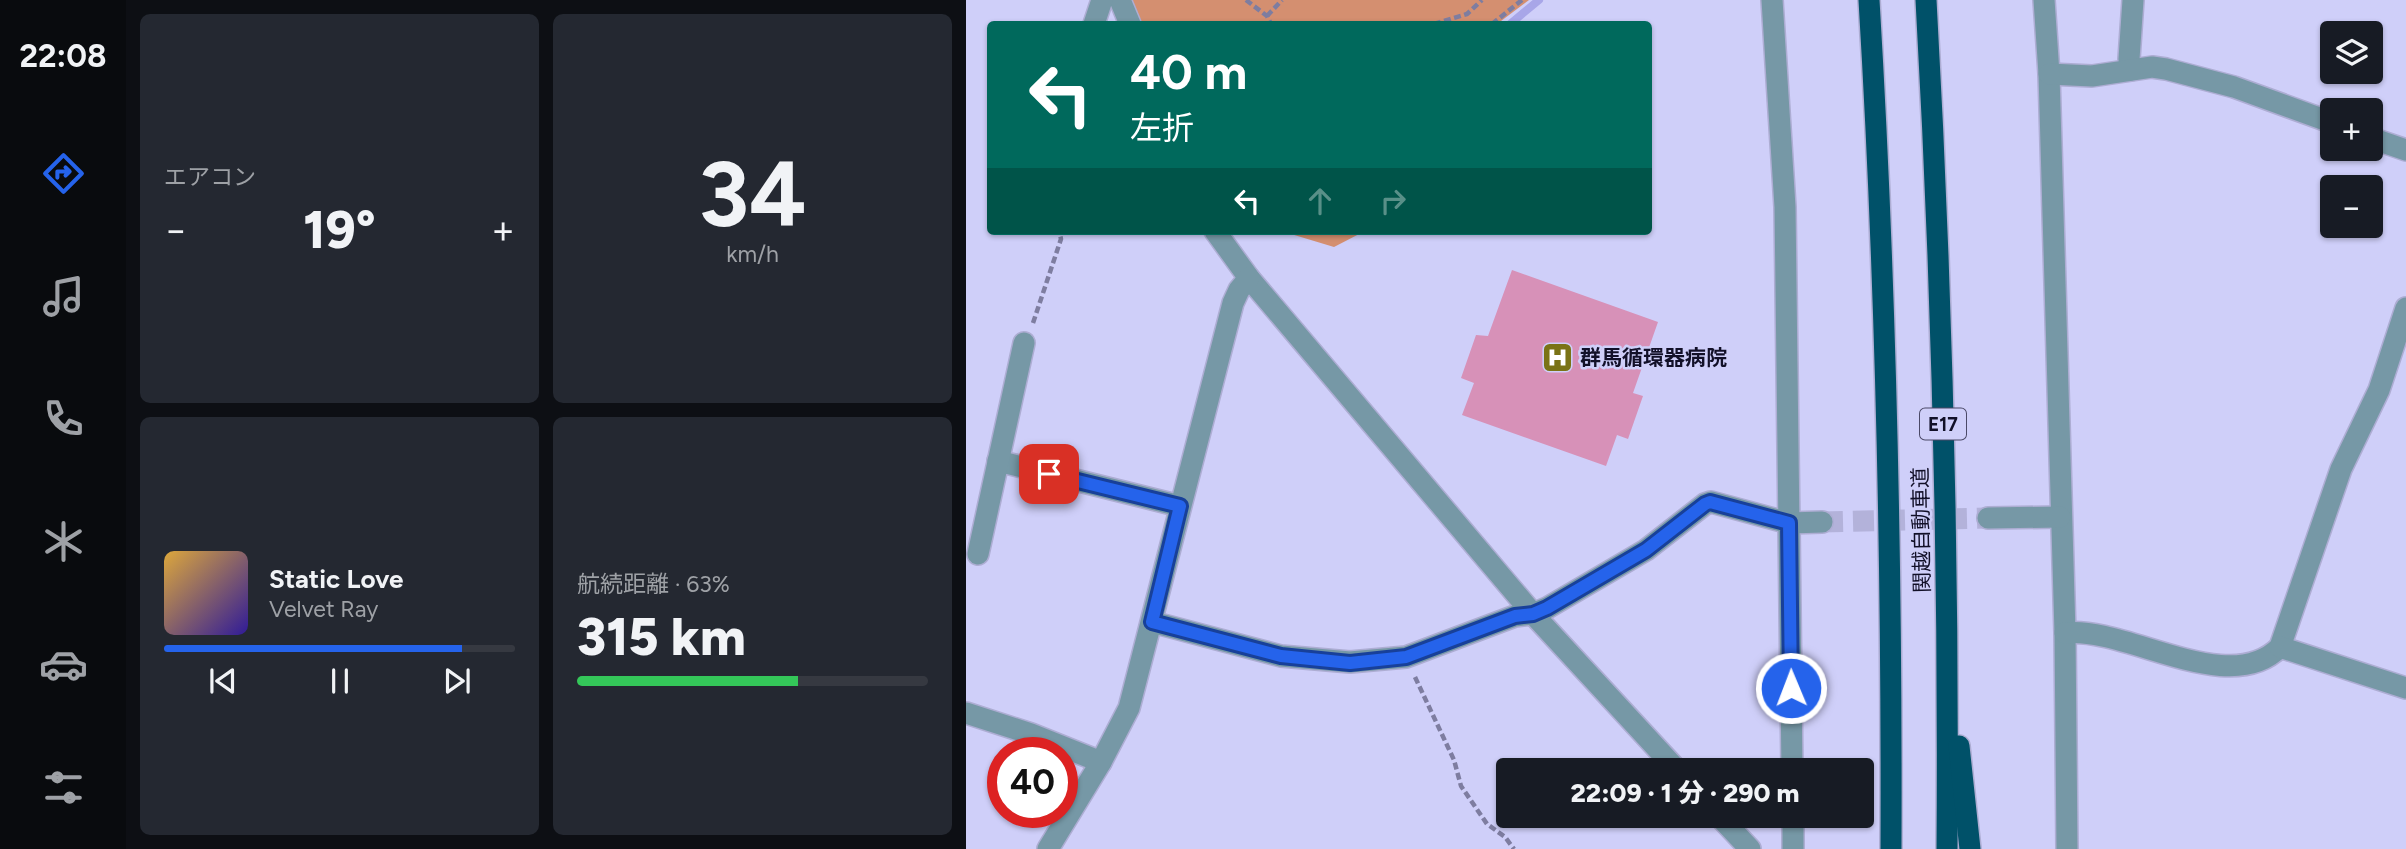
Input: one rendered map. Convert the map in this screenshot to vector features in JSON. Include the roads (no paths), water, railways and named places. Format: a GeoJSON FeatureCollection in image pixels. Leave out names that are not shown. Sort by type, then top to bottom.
{"type":"FeatureCollection","features":[{"type":"Feature","properties":{"kind":"highway","name":"関越自動車道"},"geometry":{"type":"LineString","coordinates":[[1869,0],[1879,168],[1889,491],[1891,849]]}},
{"type":"Feature","properties":{"kind":"highway","name":"関越自動車道"},"geometry":{"type":"LineString","coordinates":[[1926,0],[1936,168],[1949,643],[1947,849]]}},
{"type":"Feature","properties":{"kind":"highway"},"geometry":{"type":"LineString","coordinates":[[1949,643],[1970,849]]}},
{"type":"Feature","properties":{"kind":"street"},"geometry":{"type":"LineString","coordinates":[[1095,21],[1102,0]]}},
{"type":"Feature","properties":{"kind":"street"},"geometry":{"type":"LineString","coordinates":[[1120,0],[1129,21]]}},
{"type":"Feature","properties":{"kind":"street"},"geometry":{"type":"LineString","coordinates":[[1772,0],[1785,208],[1792,758]]}},
{"type":"Feature","properties":{"kind":"street"},"geometry":{"type":"LineString","coordinates":[[2043,0],[2049,74],[2065,633],[2067,849]]}},
{"type":"Feature","properties":{"kind":"street"},"geometry":{"type":"LineString","coordinates":[[2131,70],[2129,59],[2133,0]]}},
{"type":"Feature","properties":{"kind":"street"},"geometry":{"type":"LineString","coordinates":[[2049,74],[2092,76],[2152,67],[2234,87],[2320,118]]}},
{"type":"Feature","properties":{"kind":"street"},"geometry":{"type":"LineString","coordinates":[[2383,142],[2406,150]]}},
{"type":"Feature","properties":{"kind":"street"},"geometry":{"type":"LineString","coordinates":[[1218,235],[1249,278],[1533,614],[1666,758]]}},
{"type":"Feature","properties":{"kind":"street"},"geometry":{"type":"LineString","coordinates":[[1048,849],[1101,762],[1129,708],[1233,303],[1249,278]]}},
{"type":"Feature","properties":{"kind":"street"},"geometry":{"type":"LineString","coordinates":[[2065,633],[2076,632],[2113,638],[2182,658],[2220,664],[2253,663],[2272,655],[2280,647],[2341,469],[2379,390],[2406,308]]}},
{"type":"Feature","properties":{"kind":"street"},"geometry":{"type":"LineString","coordinates":[[978,554],[1024,343]]}},
{"type":"Feature","properties":{"kind":"street"},"geometry":{"type":"LineString","coordinates":[[998,461],[1180,506]]}},
{"type":"Feature","properties":{"kind":"street"},"geometry":{"type":"LineString","coordinates":[[1152,622],[1281,656],[1350,663],[1406,657],[1515,616],[1533,614],[1547,608],[1646,550],[1710,502],[1789,523],[1822,522]]}},
{"type":"Feature","properties":{"kind":"street"},"geometry":{"type":"LineString","coordinates":[[1988,519],[2060,517]]}},
{"type":"Feature","properties":{"kind":"street"},"geometry":{"type":"LineString","coordinates":[[2280,647],[2406,688]]}},
{"type":"Feature","properties":{"kind":"street"},"geometry":{"type":"LineString","coordinates":[[966,713],[1031,734],[1101,762]]}},
{"type":"Feature","properties":{"kind":"street"},"geometry":{"type":"LineString","coordinates":[[1730,828],[1750,849]]}},
{"type":"Feature","properties":{"kind":"street"},"geometry":{"type":"LineString","coordinates":[[1793,828],[1793,849]]}},
{"type":"Feature","properties":{"kind":"waterway"},"geometry":{"type":"LineString","coordinates":[[1514,21],[1539,0]]}},
{"type":"Feature","properties":{"kind":"tunnel"},"geometry":{"type":"LineString","coordinates":[[1822,522],[1988,518]]}},
{"type":"Feature","properties":{"kind":"place","name":"群馬循環器病院"},"geometry":{"type":"Point","coordinates":[1557,357]}}]}
